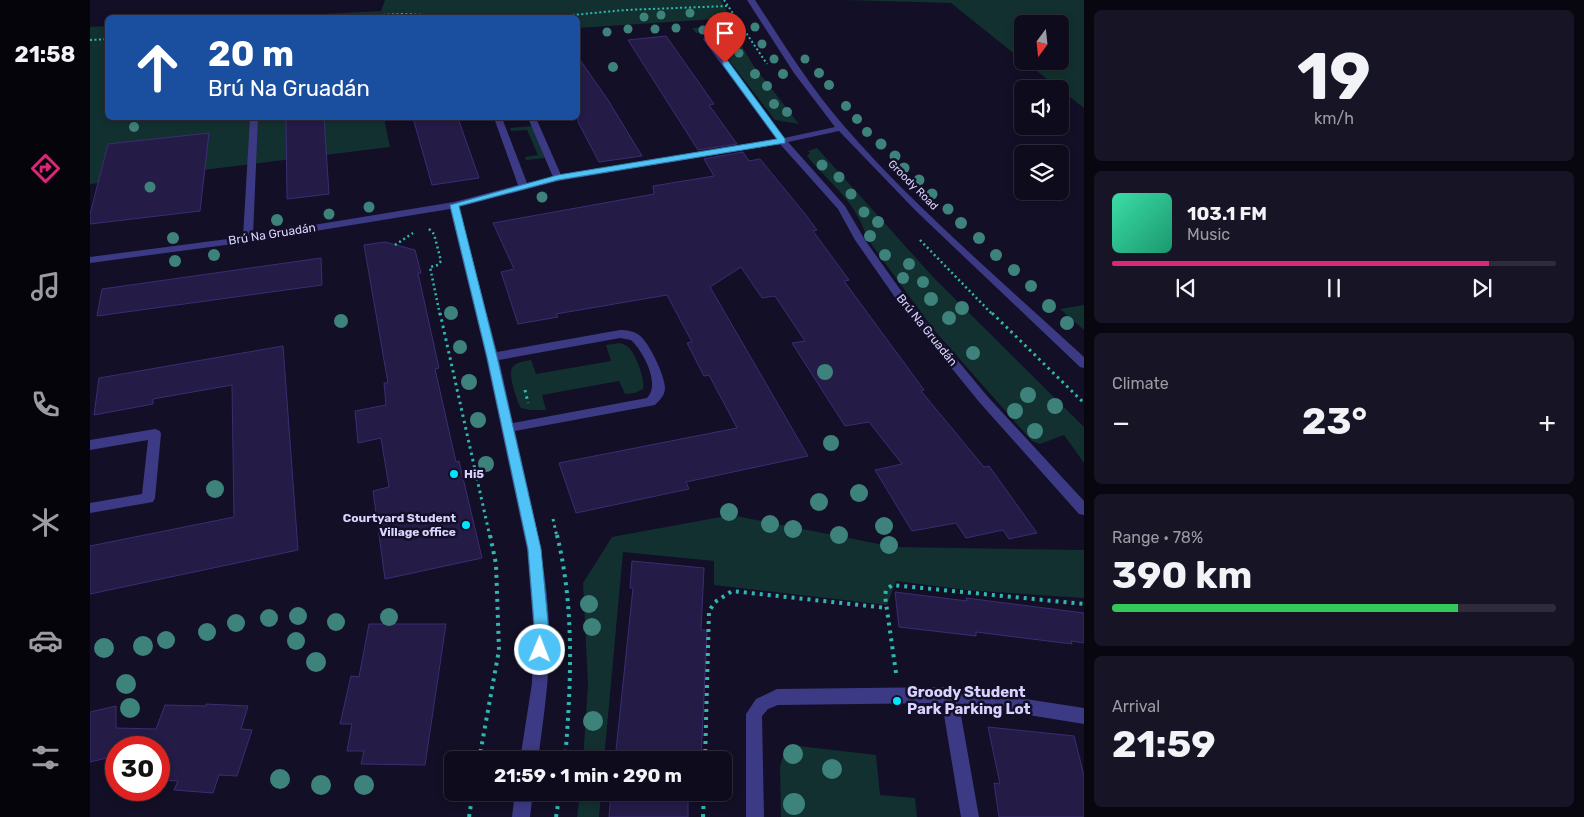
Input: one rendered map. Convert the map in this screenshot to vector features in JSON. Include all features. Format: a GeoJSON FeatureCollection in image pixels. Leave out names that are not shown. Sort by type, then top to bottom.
{"type":"FeatureCollection","features":[{"type":"Feature","properties":{"kind":"street","name":"Groody Road"},"geometry":{"type":"LineString","coordinates":[[751,0],[797,71],[841,128],[919,209],[1084,364]]}},
{"type":"Feature","properties":{"kind":"street","name":"Brú Na Gruadán"},"geometry":{"type":"LineString","coordinates":[[707,39],[782,141],[842,208],[864,246],[918,321],[984,400],[1084,510]]}},
{"type":"Feature","properties":{"kind":"street"},"geometry":{"type":"LineString","coordinates":[[248,239],[254,120]]}},
{"type":"Feature","properties":{"kind":"street"},"geometry":{"type":"LineString","coordinates":[[499,120],[524,188]]}},
{"type":"Feature","properties":{"kind":"street"},"geometry":{"type":"LineString","coordinates":[[533,120],[558,178]]}},
{"type":"Feature","properties":{"kind":"street","name":"Brú Na Gruadán"},"geometry":{"type":"LineString","coordinates":[[90,260],[248,239],[454,205],[558,178],[782,141],[841,128]]}},
{"type":"Feature","properties":{"kind":"street"},"geometry":{"type":"LineString","coordinates":[[454,205],[492,357],[534,549],[541,623],[540,683],[530,751]]}},
{"type":"Feature","properties":{"kind":"street"},"geometry":{"type":"LineString","coordinates":[[492,357],[581,340],[629,334],[636,337],[640,342],[656,375],[659,387],[658,395],[651,402],[508,428]]}},
{"type":"Feature","properties":{"kind":"street"},"geometry":{"type":"LineString","coordinates":[[90,445],[155,434],[148,498],[90,508]]}},
{"type":"Feature","properties":{"kind":"street"},"geometry":{"type":"LineString","coordinates":[[949,695],[970,817]]}},
{"type":"Feature","properties":{"kind":"street"},"geometry":{"type":"LineString","coordinates":[[755,817],[754,714],[762,704],[777,696],[949,695],[1084,716]]}},
{"type":"Feature","properties":{"kind":"street"},"geometry":{"type":"LineString","coordinates":[[521,817],[523,801]]}},
{"type":"Feature","properties":{"kind":"path"},"geometry":{"type":"LineString","coordinates":[[573,15],[625,10],[728,6],[724,0]]}},
{"type":"Feature","properties":{"kind":"path"},"geometry":{"type":"LineString","coordinates":[[381,15],[425,15]]}},
{"type":"Feature","properties":{"kind":"path"},"geometry":{"type":"LineString","coordinates":[[90,40],[105,39]]}},
{"type":"Feature","properties":{"kind":"path"},"geometry":{"type":"LineString","coordinates":[[426,228],[434,234],[441,261],[438,265],[430,267],[496,564],[498,650],[481,751]]}},
{"type":"Feature","properties":{"kind":"path"},"geometry":{"type":"LineString","coordinates":[[395,245],[415,231]]}},
{"type":"Feature","properties":{"kind":"path"},"geometry":{"type":"LineString","coordinates":[[899,695],[887,608],[886,590],[892,585],[1084,604]]}},
{"type":"Feature","properties":{"kind":"path"},"geometry":{"type":"LineString","coordinates":[[705,751],[708,611],[715,602],[732,591],[887,608]]}},
{"type":"Feature","properties":{"kind":"path"},"geometry":{"type":"LineString","coordinates":[[469,817],[472,801]]}},
{"type":"Feature","properties":{"kind":"path"},"geometry":{"type":"LineString","coordinates":[[556,817],[559,801]]}},
{"type":"Feature","properties":{"kind":"path"},"geometry":{"type":"LineString","coordinates":[[703,817],[704,801]]}},
{"type":"Feature","properties":{"kind":"green space"},"geometry":{"type":"Polygon","coordinates":[[[385,0],[721,0],[731,18],[580,28],[580,15],[302,15],[381,11],[385,0]]]}},
{"type":"Feature","properties":{"kind":"green space"},"geometry":{"type":"Polygon","coordinates":[[[845,0],[1084,0],[1084,108],[1069,96],[1069,80],[1048,80],[1035,70],[1069,70],[1069,15],[1014,15],[1014,54],[951,3],[845,0]]]}},
{"type":"Feature","properties":{"kind":"green space"},"geometry":{"type":"Polygon","coordinates":[[[105,26],[105,120],[384,120],[390,147],[90,184],[90,27],[105,26]]]}},
{"type":"Feature","properties":{"kind":"green space"},"geometry":{"type":"Polygon","coordinates":[[[730,26],[753,65],[799,124],[775,120],[721,50],[721,48],[731,43],[729,35],[722,31],[696,33],[692,28],[730,26]]]}},
{"type":"Feature","properties":{"kind":"green space"},"geometry":{"type":"Polygon","coordinates":[[[532,126],[545,158],[526,160],[525,157],[538,155],[527,130],[511,131],[510,128],[532,126]]]}},
{"type":"Feature","properties":{"kind":"green space"},"geometry":{"type":"Polygon","coordinates":[[[817,148],[934,278],[1084,427],[1084,463],[1064,435],[1040,444],[1032,441],[933,329],[872,245],[853,209],[807,156],[810,153],[808,151],[817,148]]]}},
{"type":"Feature","properties":{"kind":"green space"},"geometry":{"type":"Polygon","coordinates":[[[1084,305],[1084,330],[1060,309],[1084,305]]]}},
{"type":"Feature","properties":{"kind":"green space"},"geometry":{"type":"Polygon","coordinates":[[[620,343],[631,350],[637,360],[644,385],[643,389],[635,393],[625,394],[619,381],[542,395],[546,410],[521,408],[515,394],[511,376],[512,368],[516,364],[531,360],[536,374],[611,361],[606,345],[620,343]]]}},
{"type":"Feature","properties":{"kind":"green space"},"geometry":{"type":"Polygon","coordinates":[[[731,515],[894,547],[1084,550],[1084,598],[966,590],[896,581],[887,605],[714,585],[714,561],[623,552],[605,751],[584,751],[588,684],[583,583],[612,537],[731,515]]]}},
{"type":"Feature","properties":{"kind":"green space"},"geometry":{"type":"Polygon","coordinates":[[[790,745],[876,755],[880,795],[915,798],[917,817],[781,817],[780,767],[785,749],[790,745]]]}},
{"type":"Feature","properties":{"kind":"green space"},"geometry":{"type":"Polygon","coordinates":[[[579,801],[600,801],[599,817],[577,817],[579,801]]]}},
{"type":"Feature","properties":{"kind":"building"},"geometry":{"type":"Polygon","coordinates":[[[666,36],[714,104],[709,105],[737,144],[698,150],[628,40],[666,36]]]}},
{"type":"Feature","properties":{"kind":"building"},"geometry":{"type":"Polygon","coordinates":[[[580,60],[608,100],[642,156],[599,162],[578,122],[580,120],[580,60]]]}},
{"type":"Feature","properties":{"kind":"building"},"geometry":{"type":"Polygon","coordinates":[[[286,120],[324,120],[329,194],[287,199],[286,120]]]}},
{"type":"Feature","properties":{"kind":"building"},"geometry":{"type":"Polygon","coordinates":[[[414,120],[459,120],[479,178],[432,185],[414,120]]]}},
{"type":"Feature","properties":{"kind":"building"},"geometry":{"type":"Polygon","coordinates":[[[209,133],[200,211],[90,224],[90,214],[108,144],[209,133]]]}},
{"type":"Feature","properties":{"kind":"building"},"geometry":{"type":"Polygon","coordinates":[[[743,152],[749,161],[760,159],[805,214],[817,230],[813,231],[849,280],[844,281],[924,390],[921,391],[984,467],[989,466],[1037,533],[1009,539],[1003,530],[966,538],[956,523],[912,531],[875,470],[902,464],[869,422],[845,426],[792,343],[805,341],[775,296],[762,298],[741,267],[710,287],[808,456],[686,482],[689,489],[576,513],[559,463],[737,428],[709,375],[704,376],[687,343],[692,342],[667,295],[556,314],[558,317],[518,324],[501,272],[514,269],[493,223],[654,194],[653,186],[714,176],[704,159],[743,152]]]}},
{"type":"Feature","properties":{"kind":"building"},"geometry":{"type":"Polygon","coordinates":[[[385,242],[415,250],[421,273],[418,273],[439,368],[435,369],[456,462],[459,461],[482,558],[385,579],[373,491],[389,487],[381,438],[358,443],[355,411],[386,405],[384,383],[388,383],[364,245],[385,242]]]}},
{"type":"Feature","properties":{"kind":"building"},"geometry":{"type":"Polygon","coordinates":[[[321,258],[322,285],[97,316],[102,289],[321,258]]]}},
{"type":"Feature","properties":{"kind":"building"},"geometry":{"type":"Polygon","coordinates":[[[283,346],[298,550],[90,594],[90,546],[234,517],[232,385],[153,399],[153,404],[94,415],[99,378],[283,346]]]}},
{"type":"Feature","properties":{"kind":"building"},"geometry":{"type":"Polygon","coordinates":[[[632,561],[704,568],[701,630],[707,630],[701,751],[616,751],[633,588],[630,588],[632,561]]]}},
{"type":"Feature","properties":{"kind":"building"},"geometry":{"type":"Polygon","coordinates":[[[895,592],[967,601],[966,598],[1084,613],[1084,643],[1071,641],[1072,644],[976,632],[976,636],[899,627],[895,592]]]}},
{"type":"Feature","properties":{"kind":"building"},"geometry":{"type":"Polygon","coordinates":[[[369,624],[446,624],[425,765],[361,764],[364,751],[347,751],[352,724],[340,724],[351,676],[359,677],[369,624]]]}},
{"type":"Feature","properties":{"kind":"building"},"geometry":{"type":"Polygon","coordinates":[[[206,704],[248,706],[241,729],[252,730],[237,776],[219,775],[213,793],[174,790],[178,781],[170,781],[170,736],[105,736],[105,758],[90,762],[90,712],[116,706],[116,728],[156,729],[165,705],[206,706],[206,704]]]}},
{"type":"Feature","properties":{"kind":"building"},"geometry":{"type":"Polygon","coordinates":[[[988,727],[1074,736],[1084,776],[1084,817],[999,817],[994,783],[1000,784],[988,727]]]}},
{"type":"Feature","properties":{"kind":"building"},"geometry":{"type":"Polygon","coordinates":[[[610,801],[688,801],[688,817],[609,817],[610,801]]]}},
{"type":"Feature","properties":{"kind":"place","name":"Hi5"},"geometry":{"type":"Point","coordinates":[454,474]}},
{"type":"Feature","properties":{"kind":"place","name":"Courtyard Student Village office"},"geometry":{"type":"Point","coordinates":[466,525]}},
{"type":"Feature","properties":{"kind":"place","name":"Groody Student Park Parking Lot"},"geometry":{"type":"Point","coordinates":[897,701]}},
{"type":"Feature","properties":{"kind":"route"},"geometry":{"type":"LineString","coordinates":[[540,650],[541,623],[534,549],[492,357],[454,205],[558,178],[681,156],[782,141],[725,63]]}}]}
